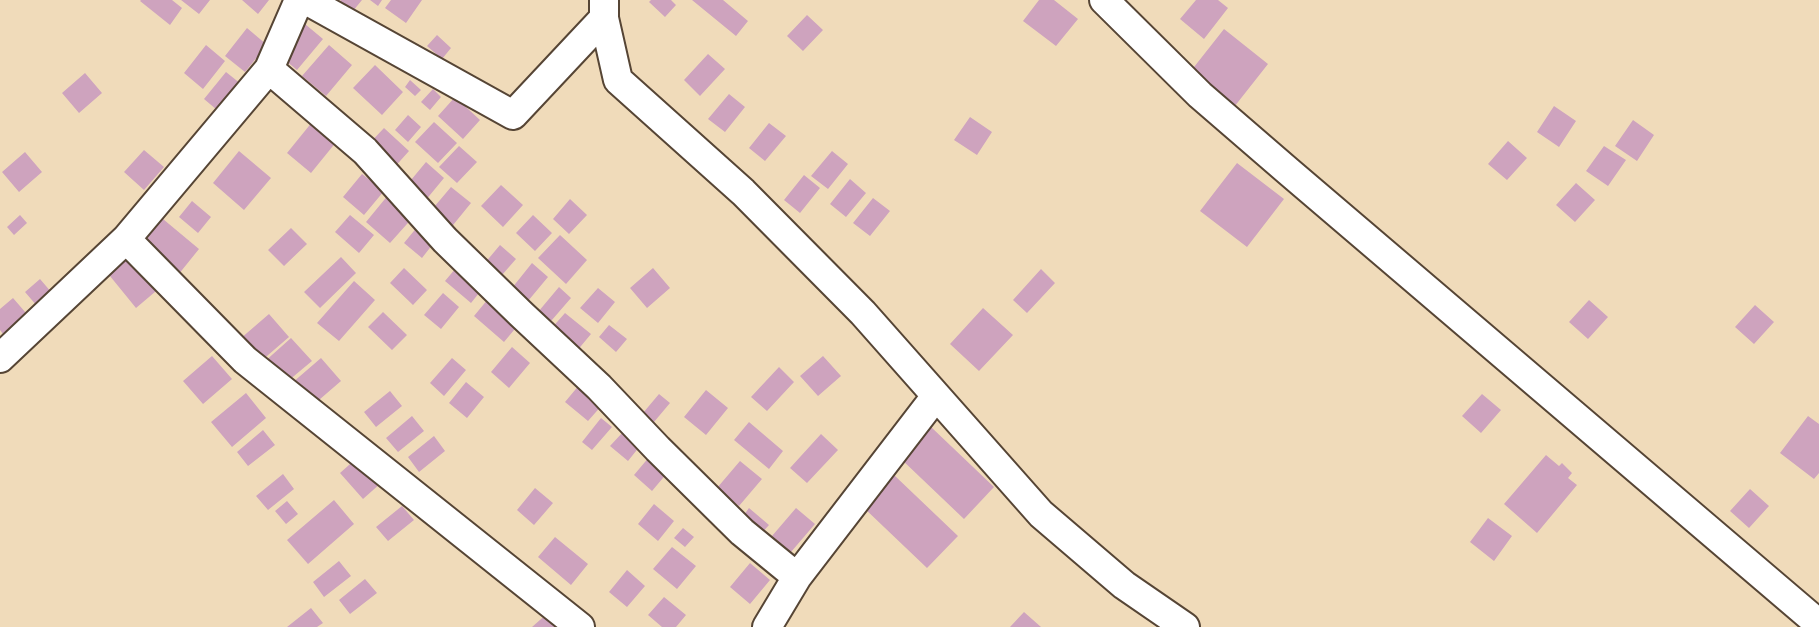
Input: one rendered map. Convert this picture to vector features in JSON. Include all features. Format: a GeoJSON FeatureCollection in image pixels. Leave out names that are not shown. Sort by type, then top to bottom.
{"type":"FeatureCollection","features":[{"type":"Feature","properties":{"kind":"street"},"geometry":{"type":"LineString","coordinates":[[0,358],[126,239],[269,69],[298,0]]}},
{"type":"Feature","properties":{"kind":"street"},"geometry":{"type":"LineString","coordinates":[[306,0],[513,115],[604,9]]}},
{"type":"Feature","properties":{"kind":"street"},"geometry":{"type":"LineString","coordinates":[[1104,0],[1200,95],[1819,624]]}},
{"type":"Feature","properties":{"kind":"street"},"geometry":{"type":"LineString","coordinates":[[604,9],[618,80],[743,192],[863,313],[1041,514],[1124,585],[1185,627]]}},
{"type":"Feature","properties":{"kind":"street"},"geometry":{"type":"LineString","coordinates":[[269,69],[365,151],[445,240],[599,387],[742,532],[797,577]]}},
{"type":"Feature","properties":{"kind":"street"},"geometry":{"type":"LineString","coordinates":[[126,239],[245,360],[580,627]]}},
{"type":"Feature","properties":{"kind":"street"},"geometry":{"type":"LineString","coordinates":[[767,627],[797,577],[936,396]]}},
{"type":"Feature","properties":{"kind":"building"},"geometry":{"type":"Polygon","coordinates":[[[141,0],[172,0],[182,8],[170,25],[141,0]]]}},
{"type":"Feature","properties":{"kind":"building"},"geometry":{"type":"Polygon","coordinates":[[[181,0],[210,0],[199,14],[181,0]]]}},
{"type":"Feature","properties":{"kind":"building"},"geometry":{"type":"Polygon","coordinates":[[[242,0],[269,0],[258,14],[242,0]]]}},
{"type":"Feature","properties":{"kind":"building"},"geometry":{"type":"Polygon","coordinates":[[[341,0],[362,0],[348,17],[336,7],[341,0]]]}},
{"type":"Feature","properties":{"kind":"building"},"geometry":{"type":"Polygon","coordinates":[[[370,0],[382,0],[378,6],[370,0]]]}},
{"type":"Feature","properties":{"kind":"building"},"geometry":{"type":"Polygon","coordinates":[[[391,0],[422,0],[406,23],[385,8],[391,0]]]}},
{"type":"Feature","properties":{"kind":"building"},"geometry":{"type":"Polygon","coordinates":[[[651,0],[671,0],[676,5],[665,17],[649,2],[651,0]]]}},
{"type":"Feature","properties":{"kind":"building"},"geometry":{"type":"Polygon","coordinates":[[[692,0],[723,0],[748,21],[736,36],[692,0]]]}},
{"type":"Feature","properties":{"kind":"building"},"geometry":{"type":"Polygon","coordinates":[[[1039,0],[1054,0],[1078,19],[1056,46],[1023,21],[1039,0]]]}},
{"type":"Feature","properties":{"kind":"building"},"geometry":{"type":"Polygon","coordinates":[[[1196,0],[1218,0],[1228,8],[1204,39],[1180,19],[1196,0]]]}},
{"type":"Feature","properties":{"kind":"building"},"geometry":{"type":"Polygon","coordinates":[[[807,15],[823,30],[803,51],[787,36],[807,15]]]}},
{"type":"Feature","properties":{"kind":"building"},"geometry":{"type":"Polygon","coordinates":[[[299,19],[323,39],[297,70],[273,50],[299,19]]]}},
{"type":"Feature","properties":{"kind":"building"},"geometry":{"type":"Polygon","coordinates":[[[247,28],[267,45],[245,72],[225,56],[247,28]]]}},
{"type":"Feature","properties":{"kind":"building"},"geometry":{"type":"Polygon","coordinates":[[[1224,29],[1268,64],[1227,116],[1183,81],[1224,29]]]}},
{"type":"Feature","properties":{"kind":"building"},"geometry":{"type":"Polygon","coordinates":[[[437,35],[451,48],[442,59],[427,46],[437,35]]]}},
{"type":"Feature","properties":{"kind":"building"},"geometry":{"type":"Polygon","coordinates":[[[206,45],[225,61],[203,89],[184,73],[206,45]]]}},
{"type":"Feature","properties":{"kind":"building"},"geometry":{"type":"Polygon","coordinates":[[[329,45],[352,65],[326,96],[302,76],[329,45]]]}},
{"type":"Feature","properties":{"kind":"building"},"geometry":{"type":"Polygon","coordinates":[[[708,54],[725,69],[700,96],[684,80],[708,54]]]}},
{"type":"Feature","properties":{"kind":"building"},"geometry":{"type":"Polygon","coordinates":[[[375,65],[403,92],[382,115],[353,88],[375,65]]]}},
{"type":"Feature","properties":{"kind":"building"},"geometry":{"type":"Polygon","coordinates":[[[226,72],[246,88],[223,115],[204,99],[226,72]]]}},
{"type":"Feature","properties":{"kind":"building"},"geometry":{"type":"Polygon","coordinates":[[[85,73],[102,93],[79,113],[62,93],[85,73]]]}},
{"type":"Feature","properties":{"kind":"building"},"geometry":{"type":"Polygon","coordinates":[[[410,80],[421,90],[415,96],[405,87],[410,80]]]}},
{"type":"Feature","properties":{"kind":"building"},"geometry":{"type":"Polygon","coordinates":[[[433,89],[441,97],[430,110],[421,102],[433,89]]]}},
{"type":"Feature","properties":{"kind":"building"},"geometry":{"type":"Polygon","coordinates":[[[729,94],[745,107],[725,132],[708,119],[729,94]]]}},
{"type":"Feature","properties":{"kind":"building"},"geometry":{"type":"Polygon","coordinates":[[[455,97],[480,120],[463,139],[438,116],[455,97]]]}},
{"type":"Feature","properties":{"kind":"building"},"geometry":{"type":"Polygon","coordinates":[[[1554,106],[1576,121],[1559,147],[1537,132],[1554,106]]]}},
{"type":"Feature","properties":{"kind":"building"},"geometry":{"type":"Polygon","coordinates":[[[408,115],[421,127],[408,142],[395,130],[408,115]]]}},
{"type":"Feature","properties":{"kind":"building"},"geometry":{"type":"Polygon","coordinates":[[[970,117],[992,132],[977,155],[954,140],[970,117]]]}},
{"type":"Feature","properties":{"kind":"building"},"geometry":{"type":"Polygon","coordinates":[[[1633,120],[1654,135],[1637,161],[1615,146],[1633,120]]]}},
{"type":"Feature","properties":{"kind":"building"},"geometry":{"type":"Polygon","coordinates":[[[313,121],[337,141],[311,173],[287,153],[313,121]]]}},
{"type":"Feature","properties":{"kind":"building"},"geometry":{"type":"Polygon","coordinates":[[[434,122],[457,143],[438,163],[415,142],[434,122]]]}},
{"type":"Feature","properties":{"kind":"building"},"geometry":{"type":"Polygon","coordinates":[[[769,123],[786,136],[765,161],[749,148],[769,123]]]}},
{"type":"Feature","properties":{"kind":"building"},"geometry":{"type":"Polygon","coordinates":[[[384,128],[409,151],[392,170],[367,146],[384,128]]]}},
{"type":"Feature","properties":{"kind":"building"},"geometry":{"type":"Polygon","coordinates":[[[1508,141],[1527,158],[1507,180],[1488,164],[1508,141]]]}},
{"type":"Feature","properties":{"kind":"building"},"geometry":{"type":"Polygon","coordinates":[[[459,146],[477,162],[457,183],[439,167],[459,146]]]}},
{"type":"Feature","properties":{"kind":"building"},"geometry":{"type":"Polygon","coordinates":[[[1604,146],[1626,160],[1608,186],[1586,171],[1604,146]]]}},
{"type":"Feature","properties":{"kind":"building"},"geometry":{"type":"Polygon","coordinates":[[[144,150],[164,167],[144,190],[124,172],[144,150]]]}},
{"type":"Feature","properties":{"kind":"building"},"geometry":{"type":"Polygon","coordinates":[[[239,151],[271,178],[244,210],[213,183],[239,151]]]}},
{"type":"Feature","properties":{"kind":"building"},"geometry":{"type":"Polygon","coordinates":[[[832,151],[848,164],[828,189],[811,176],[832,151]]]}},
{"type":"Feature","properties":{"kind":"building"},"geometry":{"type":"Polygon","coordinates":[[[25,152],[42,172],[19,192],[2,172],[25,152]]]}},
{"type":"Feature","properties":{"kind":"building"},"geometry":{"type":"Polygon","coordinates":[[[426,162],[444,178],[425,201],[406,186],[426,162]]]}},
{"type":"Feature","properties":{"kind":"building"},"geometry":{"type":"Polygon","coordinates":[[[1237,163],[1284,199],[1247,247],[1200,211],[1237,163]]]}},
{"type":"Feature","properties":{"kind":"building"},"geometry":{"type":"Polygon","coordinates":[[[362,174],[384,191],[364,215],[343,197],[362,174]]]}},
{"type":"Feature","properties":{"kind":"building"},"geometry":{"type":"Polygon","coordinates":[[[804,175],[820,188],[800,213],[784,200],[804,175]]]}},
{"type":"Feature","properties":{"kind":"building"},"geometry":{"type":"Polygon","coordinates":[[[850,179],[866,193],[846,217],[830,204],[850,179]]]}},
{"type":"Feature","properties":{"kind":"building"},"geometry":{"type":"Polygon","coordinates":[[[1576,183],[1595,200],[1575,222],[1556,205],[1576,183]]]}},
{"type":"Feature","properties":{"kind":"building"},"geometry":{"type":"Polygon","coordinates":[[[501,185],[523,205],[503,227],[481,206],[501,185]]]}},
{"type":"Feature","properties":{"kind":"building"},"geometry":{"type":"Polygon","coordinates":[[[451,187],[471,203],[449,230],[429,213],[451,187]]]}},
{"type":"Feature","properties":{"kind":"building"},"geometry":{"type":"Polygon","coordinates":[[[389,194],[415,215],[390,243],[366,222],[389,194]]]}},
{"type":"Feature","properties":{"kind":"building"},"geometry":{"type":"Polygon","coordinates":[[[873,198],[890,211],[870,236],[853,223],[873,198]]]}},
{"type":"Feature","properties":{"kind":"building"},"geometry":{"type":"Polygon","coordinates":[[[570,199],[587,215],[569,234],[553,219],[570,199]]]}},
{"type":"Feature","properties":{"kind":"building"},"geometry":{"type":"Polygon","coordinates":[[[192,201],[211,217],[198,233],[179,217],[192,201]]]}},
{"type":"Feature","properties":{"kind":"building"},"geometry":{"type":"Polygon","coordinates":[[[157,214],[199,249],[178,275],[136,240],[157,214]]]}},
{"type":"Feature","properties":{"kind":"building"},"geometry":{"type":"Polygon","coordinates":[[[20,215],[27,223],[14,235],[7,227],[20,215]]]}},
{"type":"Feature","properties":{"kind":"building"},"geometry":{"type":"Polygon","coordinates":[[[350,215],[374,235],[359,253],[335,232],[350,215]]]}},
{"type":"Feature","properties":{"kind":"building"},"geometry":{"type":"Polygon","coordinates":[[[533,215],[552,233],[535,251],[516,233],[533,215]]]}},
{"type":"Feature","properties":{"kind":"building"},"geometry":{"type":"Polygon","coordinates":[[[418,226],[436,240],[422,258],[404,243],[418,226]]]}},
{"type":"Feature","properties":{"kind":"building"},"geometry":{"type":"Polygon","coordinates":[[[291,228],[307,244],[284,266],[268,250],[291,228]]]}},
{"type":"Feature","properties":{"kind":"building"},"geometry":{"type":"Polygon","coordinates":[[[560,235],[587,260],[566,284],[538,258],[560,235]]]}},
{"type":"Feature","properties":{"kind":"building"},"geometry":{"type":"Polygon","coordinates":[[[127,244],[162,286],[136,308],[101,265],[127,244]]]}},
{"type":"Feature","properties":{"kind":"building"},"geometry":{"type":"Polygon","coordinates":[[[500,245],[516,259],[495,283],[479,270],[500,245]]]}},
{"type":"Feature","properties":{"kind":"building"},"geometry":{"type":"Polygon","coordinates":[[[341,257],[356,273],[320,308],[304,292],[341,257]]]}},
{"type":"Feature","properties":{"kind":"building"},"geometry":{"type":"Polygon","coordinates":[[[461,262],[487,283],[471,303],[445,281],[461,262]]]}},
{"type":"Feature","properties":{"kind":"building"},"geometry":{"type":"Polygon","coordinates":[[[532,263],[548,277],[528,301],[512,288],[532,263]]]}},
{"type":"Feature","properties":{"kind":"building"},"geometry":{"type":"Polygon","coordinates":[[[404,268],[427,290],[413,305],[390,283],[404,268]]]}},
{"type":"Feature","properties":{"kind":"building"},"geometry":{"type":"Polygon","coordinates":[[[653,268],[670,288],[647,308],[630,288],[653,268]]]}},
{"type":"Feature","properties":{"kind":"building"},"geometry":{"type":"Polygon","coordinates":[[[1041,269],[1055,283],[1027,313],[1013,300],[1041,269]]]}},
{"type":"Feature","properties":{"kind":"building"},"geometry":{"type":"Polygon","coordinates":[[[40,279],[52,293],[37,306],[25,292],[40,279]]]}},
{"type":"Feature","properties":{"kind":"building"},"geometry":{"type":"Polygon","coordinates":[[[354,281],[375,300],[339,341],[317,323],[354,281]]]}},
{"type":"Feature","properties":{"kind":"building"},"geometry":{"type":"Polygon","coordinates":[[[559,287],[571,298],[545,328],[533,318],[559,287]]]}},
{"type":"Feature","properties":{"kind":"building"},"geometry":{"type":"Polygon","coordinates":[[[598,288],[615,302],[598,323],[580,308],[598,288]]]}},
{"type":"Feature","properties":{"kind":"building"},"geometry":{"type":"Polygon","coordinates":[[[443,293],[459,307],[441,329],[424,315],[443,293]]]}},
{"type":"Feature","properties":{"kind":"building"},"geometry":{"type":"Polygon","coordinates":[[[13,298],[26,313],[3,334],[0,330],[0,309],[13,298]]]}},
{"type":"Feature","properties":{"kind":"building"},"geometry":{"type":"Polygon","coordinates":[[[488,299],[519,324],[504,342],[474,316],[488,299]]]}},
{"type":"Feature","properties":{"kind":"building"},"geometry":{"type":"Polygon","coordinates":[[[1589,300],[1608,317],[1588,339],[1569,322],[1589,300]]]}},
{"type":"Feature","properties":{"kind":"building"},"geometry":{"type":"Polygon","coordinates":[[[1755,305],[1774,322],[1754,344],[1735,327],[1755,305]]]}},
{"type":"Feature","properties":{"kind":"building"},"geometry":{"type":"Polygon","coordinates":[[[983,308],[1013,335],[979,371],[950,344],[983,308]]]}},
{"type":"Feature","properties":{"kind":"building"},"geometry":{"type":"Polygon","coordinates":[[[383,312],[407,335],[392,350],[368,327],[383,312]]]}},
{"type":"Feature","properties":{"kind":"building"},"geometry":{"type":"Polygon","coordinates":[[[565,313],[591,334],[576,352],[550,330],[565,313]]]}},
{"type":"Feature","properties":{"kind":"building"},"geometry":{"type":"Polygon","coordinates":[[[269,314],[289,337],[260,362],[240,339],[269,314]]]}},
{"type":"Feature","properties":{"kind":"building"},"geometry":{"type":"Polygon","coordinates":[[[609,325],[627,339],[616,352],[599,337],[609,325]]]}},
{"type":"Feature","properties":{"kind":"building"},"geometry":{"type":"Polygon","coordinates":[[[291,338],[312,361],[282,386],[263,363],[291,338]]]}},
{"type":"Feature","properties":{"kind":"building"},"geometry":{"type":"Polygon","coordinates":[[[512,347],[530,363],[509,388],[491,372],[512,347]]]}},
{"type":"Feature","properties":{"kind":"building"},"geometry":{"type":"Polygon","coordinates":[[[212,356],[232,379],[203,404],[183,381],[212,356]]]}},
{"type":"Feature","properties":{"kind":"building"},"geometry":{"type":"Polygon","coordinates":[[[823,356],[841,376],[818,396],[800,376],[823,356]]]}},
{"type":"Feature","properties":{"kind":"building"},"geometry":{"type":"Polygon","coordinates":[[[321,358],[341,381],[312,406],[292,383],[321,358]]]}},
{"type":"Feature","properties":{"kind":"building"},"geometry":{"type":"Polygon","coordinates":[[[452,358],[466,370],[444,396],[430,383],[452,358]]]}},
{"type":"Feature","properties":{"kind":"building"},"geometry":{"type":"Polygon","coordinates":[[[779,367],[794,382],[767,411],[751,397],[779,367]]]}},
{"type":"Feature","properties":{"kind":"building"},"geometry":{"type":"Polygon","coordinates":[[[466,382],[484,397],[467,418],[449,403],[466,382]]]}},
{"type":"Feature","properties":{"kind":"building"},"geometry":{"type":"Polygon","coordinates":[[[580,384],[603,404],[588,421],[565,402],[580,384]]]}},
{"type":"Feature","properties":{"kind":"building"},"geometry":{"type":"Polygon","coordinates":[[[706,390],[728,408],[706,435],[684,417],[706,390]]]}},
{"type":"Feature","properties":{"kind":"building"},"geometry":{"type":"Polygon","coordinates":[[[390,391],[402,406],[376,427],[364,412],[390,391]]]}},
{"type":"Feature","properties":{"kind":"building"},"geometry":{"type":"Polygon","coordinates":[[[246,393],[266,418],[232,447],[211,422],[246,393]]]}},
{"type":"Feature","properties":{"kind":"building"},"geometry":{"type":"Polygon","coordinates":[[[659,394],[670,403],[654,422],[643,413],[659,394]]]}},
{"type":"Feature","properties":{"kind":"building"},"geometry":{"type":"Polygon","coordinates":[[[1482,394],[1501,410],[1481,433],[1462,416],[1482,394]]]}},
{"type":"Feature","properties":{"kind":"building"},"geometry":{"type":"Polygon","coordinates":[[[412,416],[424,431],[398,452],[386,438],[412,416]]]}},
{"type":"Feature","properties":{"kind":"building"},"geometry":{"type":"Polygon","coordinates":[[[1808,416],[1819,424],[1819,473],[1814,479],[1780,453],[1808,416]]]}},
{"type":"Feature","properties":{"kind":"building"},"geometry":{"type":"Polygon","coordinates":[[[601,418],[612,427],[592,450],[582,442],[601,418]]]}},
{"type":"Feature","properties":{"kind":"building"},"geometry":{"type":"Polygon","coordinates":[[[749,422],[783,451],[769,469],[734,440],[749,422]]]}},
{"type":"Feature","properties":{"kind":"building"},"geometry":{"type":"Polygon","coordinates":[[[930,426],[994,487],[964,519],[900,458],[930,426]]]}},
{"type":"Feature","properties":{"kind":"building"},"geometry":{"type":"Polygon","coordinates":[[[263,430],[275,445],[248,466],[237,452],[263,430]]]}},
{"type":"Feature","properties":{"kind":"building"},"geometry":{"type":"Polygon","coordinates":[[[623,432],[640,446],[628,461],[610,446],[623,432]]]}},
{"type":"Feature","properties":{"kind":"building"},"geometry":{"type":"Polygon","coordinates":[[[821,434],[838,450],[807,483],[790,468],[821,434]]]}},
{"type":"Feature","properties":{"kind":"building"},"geometry":{"type":"Polygon","coordinates":[[[434,436],[445,451],[419,472],[408,457],[434,436]]]}},
{"type":"Feature","properties":{"kind":"building"},"geometry":{"type":"Polygon","coordinates":[[[1546,455],[1559,466],[1562,463],[1572,473],[1568,478],[1577,485],[1537,533],[1504,504],[1546,455]]]}},
{"type":"Feature","properties":{"kind":"building"},"geometry":{"type":"Polygon","coordinates":[[[650,456],[668,472],[652,491],[634,475],[650,456]]]}},
{"type":"Feature","properties":{"kind":"building"},"geometry":{"type":"Polygon","coordinates":[[[358,457],[381,483],[363,499],[340,473],[358,457]]]}},
{"type":"Feature","properties":{"kind":"building"},"geometry":{"type":"Polygon","coordinates":[[[740,461],[762,479],[739,506],[717,488],[740,461]]]}},
{"type":"Feature","properties":{"kind":"building"},"geometry":{"type":"Polygon","coordinates":[[[283,474],[294,489],[268,510],[256,496],[283,474]]]}},
{"type":"Feature","properties":{"kind":"building"},"geometry":{"type":"Polygon","coordinates":[[[894,475],[958,536],[927,568],[863,507],[894,475]]]}},
{"type":"Feature","properties":{"kind":"building"},"geometry":{"type":"Polygon","coordinates":[[[535,488],[553,503],[534,525],[517,510],[535,488]]]}},
{"type":"Feature","properties":{"kind":"building"},"geometry":{"type":"Polygon","coordinates":[[[1750,489],[1769,506],[1749,528],[1730,511],[1750,489]]]}},
{"type":"Feature","properties":{"kind":"building"},"geometry":{"type":"Polygon","coordinates":[[[334,500],[354,524],[308,564],[287,540],[334,500]]]}},
{"type":"Feature","properties":{"kind":"building"},"geometry":{"type":"Polygon","coordinates":[[[287,501],[298,514],[286,524],[275,511],[287,501]]]}},
{"type":"Feature","properties":{"kind":"building"},"geometry":{"type":"Polygon","coordinates":[[[654,504],[674,521],[658,541],[638,524],[654,504]]]}},
{"type":"Feature","properties":{"kind":"building"},"geometry":{"type":"Polygon","coordinates":[[[402,506],[414,520],[388,541],[376,527],[402,506]]]}},
{"type":"Feature","properties":{"kind":"building"},"geometry":{"type":"Polygon","coordinates":[[[749,508],[769,525],[760,535],[741,519],[749,508]]]}},
{"type":"Feature","properties":{"kind":"building"},"geometry":{"type":"Polygon","coordinates":[[[796,508],[815,524],[791,552],[772,536],[796,508]]]}},
{"type":"Feature","properties":{"kind":"building"},"geometry":{"type":"Polygon","coordinates":[[[1488,518],[1512,536],[1494,561],[1470,542],[1488,518]]]}},
{"type":"Feature","properties":{"kind":"building"},"geometry":{"type":"Polygon","coordinates":[[[683,528],[694,537],[685,547],[674,538],[683,528]]]}},
{"type":"Feature","properties":{"kind":"building"},"geometry":{"type":"Polygon","coordinates":[[[555,537],[588,564],[571,585],[538,557],[555,537]]]}},
{"type":"Feature","properties":{"kind":"building"},"geometry":{"type":"Polygon","coordinates":[[[672,547],[696,566],[677,589],[653,569],[672,547]]]}},
{"type":"Feature","properties":{"kind":"building"},"geometry":{"type":"Polygon","coordinates":[[[339,561],[351,576],[324,597],[313,582],[339,561]]]}},
{"type":"Feature","properties":{"kind":"building"},"geometry":{"type":"Polygon","coordinates":[[[750,563],[770,580],[750,604],[730,587],[750,563]]]}},
{"type":"Feature","properties":{"kind":"building"},"geometry":{"type":"Polygon","coordinates":[[[627,570],[645,586],[627,607],[609,592],[627,570]]]}},
{"type":"Feature","properties":{"kind":"building"},"geometry":{"type":"Polygon","coordinates":[[[365,579],[377,593],[350,614],[339,600],[365,579]]]}},
{"type":"Feature","properties":{"kind":"building"},"geometry":{"type":"Polygon","coordinates":[[[664,597],[686,615],[676,627],[662,627],[648,615],[664,597]]]}},
{"type":"Feature","properties":{"kind":"building"},"geometry":{"type":"Polygon","coordinates":[[[311,608],[323,623],[317,627],[287,627],[311,608]]]}},
{"type":"Feature","properties":{"kind":"building"},"geometry":{"type":"Polygon","coordinates":[[[549,612],[561,627],[532,627],[549,612]]]}},
{"type":"Feature","properties":{"kind":"building"},"geometry":{"type":"Polygon","coordinates":[[[1024,612],[1041,627],[1010,627],[1024,612]]]}}]}
